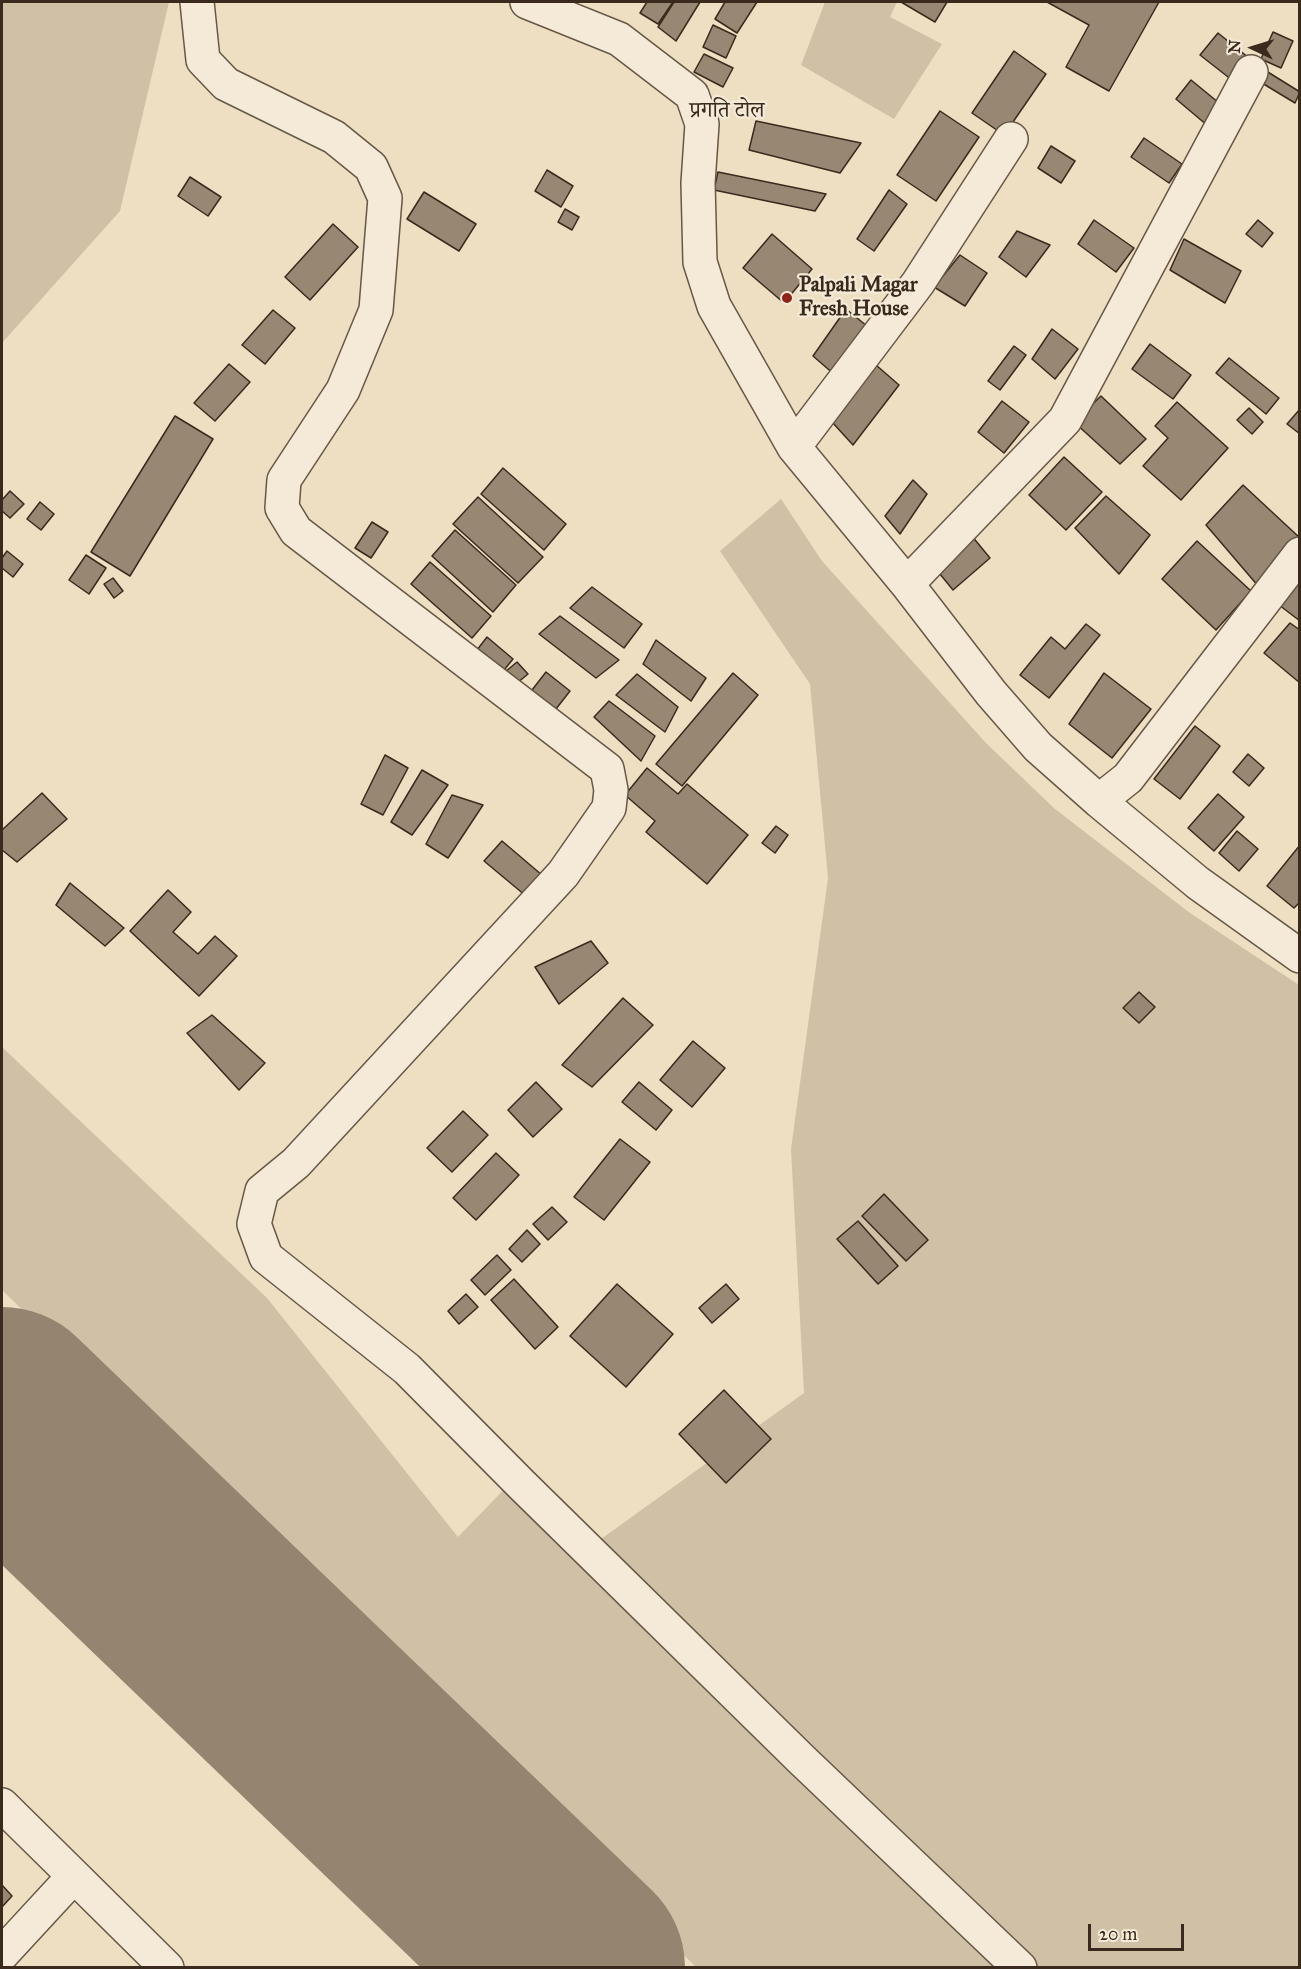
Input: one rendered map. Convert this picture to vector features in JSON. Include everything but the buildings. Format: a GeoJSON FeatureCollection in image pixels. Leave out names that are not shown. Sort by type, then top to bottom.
{"type":"FeatureCollection","features":[{"type":"Feature","properties":{"kind":"street"},"geometry":{"type":"LineString","coordinates":[[197,2],[203,60],[226,84],[334,137],[371,167],[385,198],[376,310],[343,390],[284,480],[282,508],[296,531],[606,769],[611,790],[609,808],[563,874],[296,1163],[262,1191],[254,1224],[266,1257],[407,1369],[801,1759],[1020,1968]]}},
{"type":"Feature","properties":{"kind":"street"},"geometry":{"type":"LineString","coordinates":[[527,2],[619,39],[692,95],[702,124],[698,183],[700,262],[714,306],[794,447],[907,584],[991,693],[1038,747],[1198,883],[1294,942]]}},
{"type":"Feature","properties":{"kind":"street"},"geometry":{"type":"LineString","coordinates":[[907,584],[1065,420],[1251,72]]}},
{"type":"Feature","properties":{"kind":"street"},"geometry":{"type":"LineString","coordinates":[[794,447],[918,283],[1011,140]]}},
{"type":"Feature","properties":{"kind":"street"},"geometry":{"type":"LineString","coordinates":[[1099,801],[1128,778],[1299,554]]}},
{"type":"Feature","properties":{"kind":"street"},"geometry":{"type":"LineString","coordinates":[[2,1804],[167,1968]]}},
{"type":"Feature","properties":{"kind":"street"},"geometry":{"type":"LineString","coordinates":[[2,1954],[74,1876]]}},
{"type":"Feature","properties":{"kind":"shaded area"},"geometry":{"type":"Polygon","coordinates":[[[2,2],[169,2],[120,211],[2,343],[2,2]]]}},
{"type":"Feature","properties":{"kind":"shaded area"},"geometry":{"type":"Polygon","coordinates":[[[825,2],[897,2],[890,17],[942,44],[894,119],[801,65],[825,2]]]}},
{"type":"Feature","properties":{"kind":"shaded area"},"geometry":{"type":"Polygon","coordinates":[[[781,499],[822,561],[986,743],[1055,809],[1190,913],[1299,985],[1299,1967],[696,1967],[2,1290],[2,1047],[267,1298],[458,1537],[517,1476],[590,1547],[804,1393],[791,1149],[828,878],[810,684],[720,551],[781,499]]]}},
{"type":"Feature","properties":{"kind":"runway"},"geometry":{"type":"LineString","coordinates":[[2,1415],[577,1968]]}},
{"type":"Feature","properties":{"kind":"place","name":"Palpali Magar Fresh House"},"geometry":{"type":"Point","coordinates":[787,298]}},
{"type":"Feature","properties":{"kind":"district","name":"प्रगति टोल"},"geometry":{"type":"Point","coordinates":[727,112]}}]}
